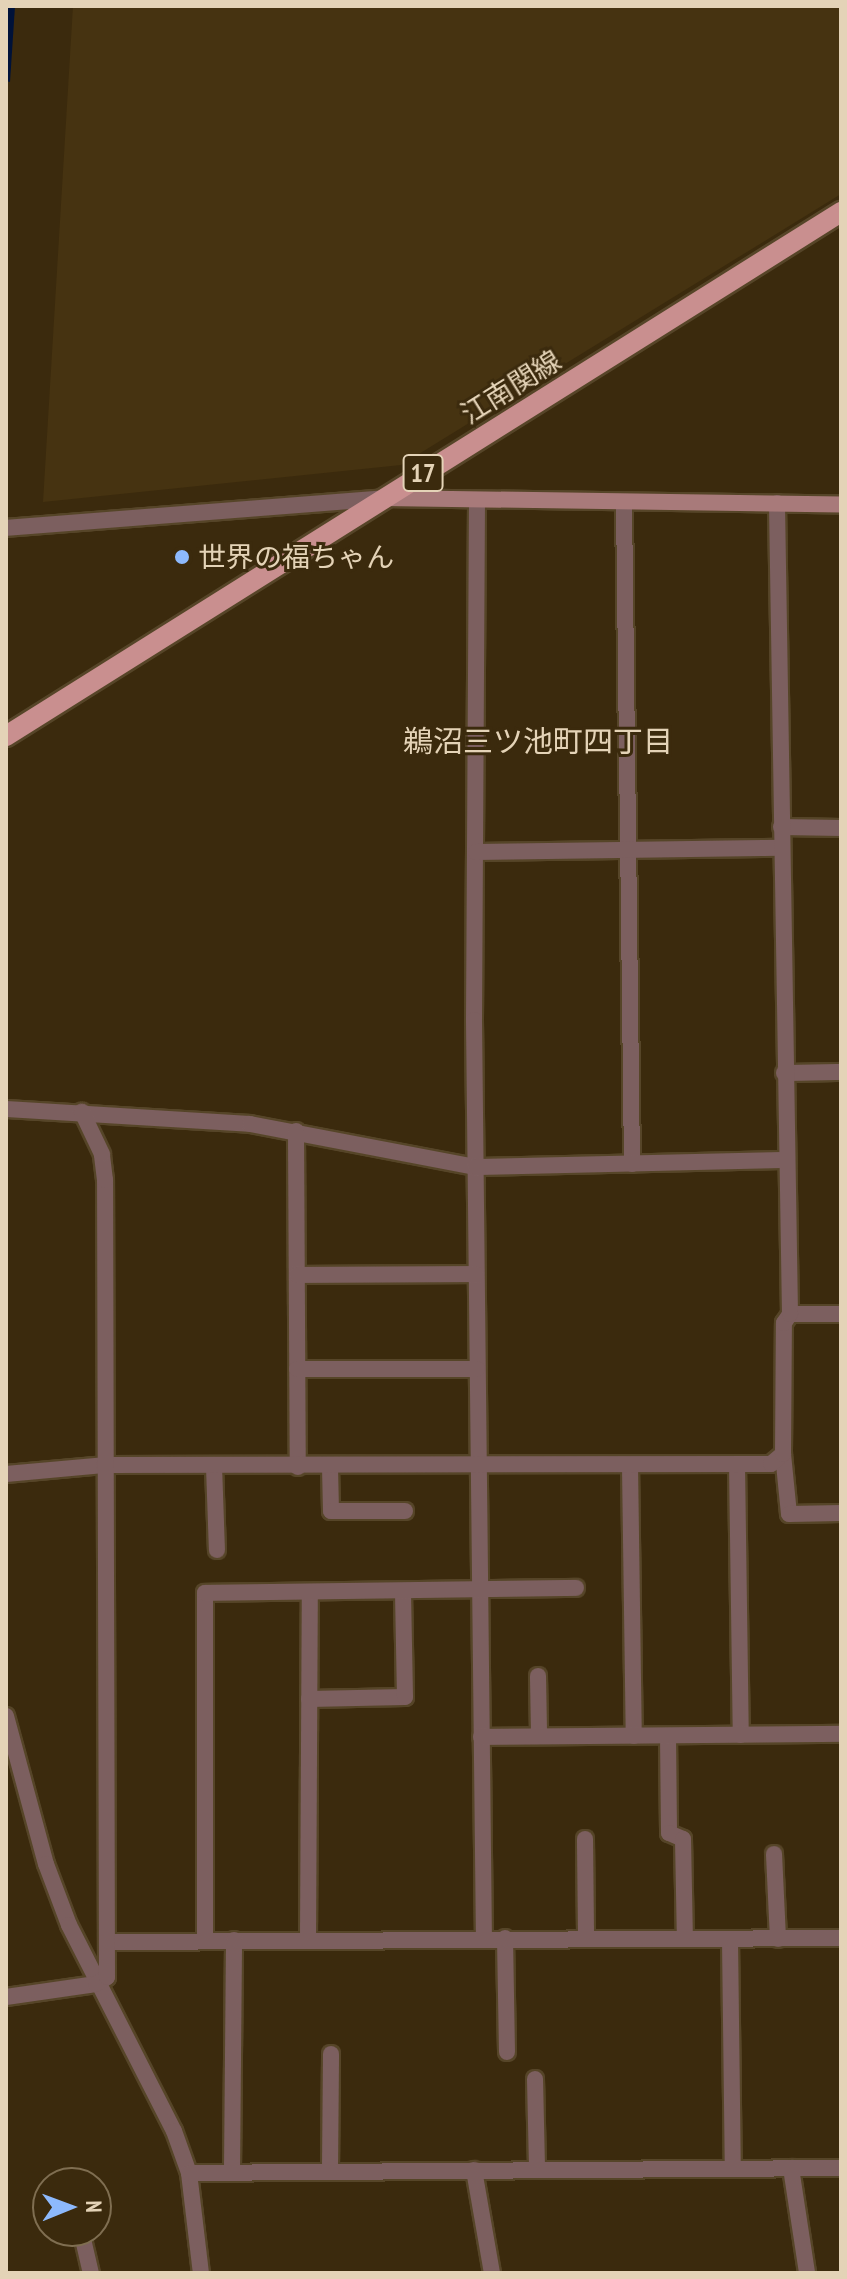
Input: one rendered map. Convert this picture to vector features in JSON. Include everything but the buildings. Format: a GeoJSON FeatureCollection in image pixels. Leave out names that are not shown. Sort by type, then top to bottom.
{"type":"FeatureCollection","features":[{"type":"Feature","properties":{"kind":"main road","name":"江南関線"},"geometry":{"type":"LineString","coordinates":[[6,736],[841,212]]}},
{"type":"Feature","properties":{"kind":"street"},"geometry":{"type":"LineString","coordinates":[[6,528],[383,498],[841,504]]}},
{"type":"Feature","properties":{"kind":"street"},"geometry":{"type":"LineString","coordinates":[[477,500],[476,1274],[484,1937]]}},
{"type":"Feature","properties":{"kind":"street"},"geometry":{"type":"LineString","coordinates":[[624,502],[632,850],[632,1164]]}},
{"type":"Feature","properties":{"kind":"street"},"geometry":{"type":"LineString","coordinates":[[777,503],[785,1160],[790,1314],[784,1323],[783,1454],[789,1514],[841,1513]]}},
{"type":"Feature","properties":{"kind":"street"},"geometry":{"type":"LineString","coordinates":[[781,827],[841,828]]}},
{"type":"Feature","properties":{"kind":"street"},"geometry":{"type":"LineString","coordinates":[[476,852],[781,848]]}},
{"type":"Feature","properties":{"kind":"street"},"geometry":{"type":"LineString","coordinates":[[784,1073],[841,1072]]}},
{"type":"Feature","properties":{"kind":"street"},"geometry":{"type":"LineString","coordinates":[[6,1109],[82,1112],[296,1131],[476,1167],[785,1160]]}},
{"type":"Feature","properties":{"kind":"street"},"geometry":{"type":"LineString","coordinates":[[6,1997],[96,1984],[107,1977],[105,1180],[102,1154],[82,1112]]}},
{"type":"Feature","properties":{"kind":"street"},"geometry":{"type":"LineString","coordinates":[[296,1131],[298,1467]]}},
{"type":"Feature","properties":{"kind":"street"},"geometry":{"type":"LineString","coordinates":[[297,1275],[476,1274]]}},
{"type":"Feature","properties":{"kind":"street"},"geometry":{"type":"LineString","coordinates":[[790,1314],[841,1314]]}},
{"type":"Feature","properties":{"kind":"street"},"geometry":{"type":"LineString","coordinates":[[297,1369],[477,1369]]}},
{"type":"Feature","properties":{"kind":"street"},"geometry":{"type":"LineString","coordinates":[[6,1474],[104,1465],[771,1464],[783,1454]]}},
{"type":"Feature","properties":{"kind":"street"},"geometry":{"type":"LineString","coordinates":[[737,1464],[741,1735]]}},
{"type":"Feature","properties":{"kind":"street"},"geometry":{"type":"LineString","coordinates":[[630,1465],[634,1736]]}},
{"type":"Feature","properties":{"kind":"street"},"geometry":{"type":"LineString","coordinates":[[214,1466],[217,1550]]}},
{"type":"Feature","properties":{"kind":"street"},"geometry":{"type":"LineString","coordinates":[[330,1467],[331,1511],[405,1511]]}},
{"type":"Feature","properties":{"kind":"street"},"geometry":{"type":"LineString","coordinates":[[205,1941],[205,1593],[576,1588]]}},
{"type":"Feature","properties":{"kind":"street"},"geometry":{"type":"LineString","coordinates":[[309,1699],[405,1697],[403,1591]]}},
{"type":"Feature","properties":{"kind":"street"},"geometry":{"type":"LineString","coordinates":[[308,1940],[310,1592]]}},
{"type":"Feature","properties":{"kind":"street"},"geometry":{"type":"LineString","coordinates":[[538,1676],[539,1736]]}},
{"type":"Feature","properties":{"kind":"street"},"geometry":{"type":"LineString","coordinates":[[6,1716],[46,1864],[96,1984],[174,2131],[189,2173],[201,2273]]}},
{"type":"Feature","properties":{"kind":"street"},"geometry":{"type":"LineString","coordinates":[[481,1737],[841,1734]]}},
{"type":"Feature","properties":{"kind":"street"},"geometry":{"type":"LineString","coordinates":[[668,1736],[669,1833],[683,1839],[685,1939]]}},
{"type":"Feature","properties":{"kind":"street"},"geometry":{"type":"LineString","coordinates":[[585,1839],[586,1938]]}},
{"type":"Feature","properties":{"kind":"street"},"geometry":{"type":"LineString","coordinates":[[774,1854],[778,1939]]}},
{"type":"Feature","properties":{"kind":"street"},"geometry":{"type":"LineString","coordinates":[[108,1942],[484,1937],[841,1938]]}},
{"type":"Feature","properties":{"kind":"street"},"geometry":{"type":"LineString","coordinates":[[505,1938],[507,2052]]}},
{"type":"Feature","properties":{"kind":"street"},"geometry":{"type":"LineString","coordinates":[[730,1939],[733,2169]]}},
{"type":"Feature","properties":{"kind":"street"},"geometry":{"type":"LineString","coordinates":[[232,2172],[234,1940]]}},
{"type":"Feature","properties":{"kind":"street"},"geometry":{"type":"LineString","coordinates":[[330,2171],[331,2054]]}},
{"type":"Feature","properties":{"kind":"street"},"geometry":{"type":"LineString","coordinates":[[535,2079],[537,2170]]}},
{"type":"Feature","properties":{"kind":"street"},"geometry":{"type":"LineString","coordinates":[[791,2168],[807,2273]]}},
{"type":"Feature","properties":{"kind":"street"},"geometry":{"type":"LineString","coordinates":[[189,2173],[841,2168]]}},
{"type":"Feature","properties":{"kind":"street"},"geometry":{"type":"LineString","coordinates":[[474,2170],[492,2273]]}},
{"type":"Feature","properties":{"kind":"street"},"geometry":{"type":"LineString","coordinates":[[85,2247],[91,2273]]}},
{"type":"Feature","properties":{"kind":"shaded area"},"geometry":{"type":"Polygon","coordinates":[[[73,6],[841,6],[841,194],[401,465],[43,502],[73,6]]]}},
{"type":"Feature","properties":{"kind":"water"},"geometry":{"type":"Polygon","coordinates":[[[6,6],[15,6],[10,82],[6,81],[6,6]]]}},
{"type":"Feature","properties":{"kind":"place","name":"世界の福ちゃん"},"geometry":{"type":"Point","coordinates":[182,557]}},
{"type":"Feature","properties":{"kind":"district","name":"鵜沼三ツ池町四丁目"},"geometry":{"type":"Point","coordinates":[538,741]}}]}
